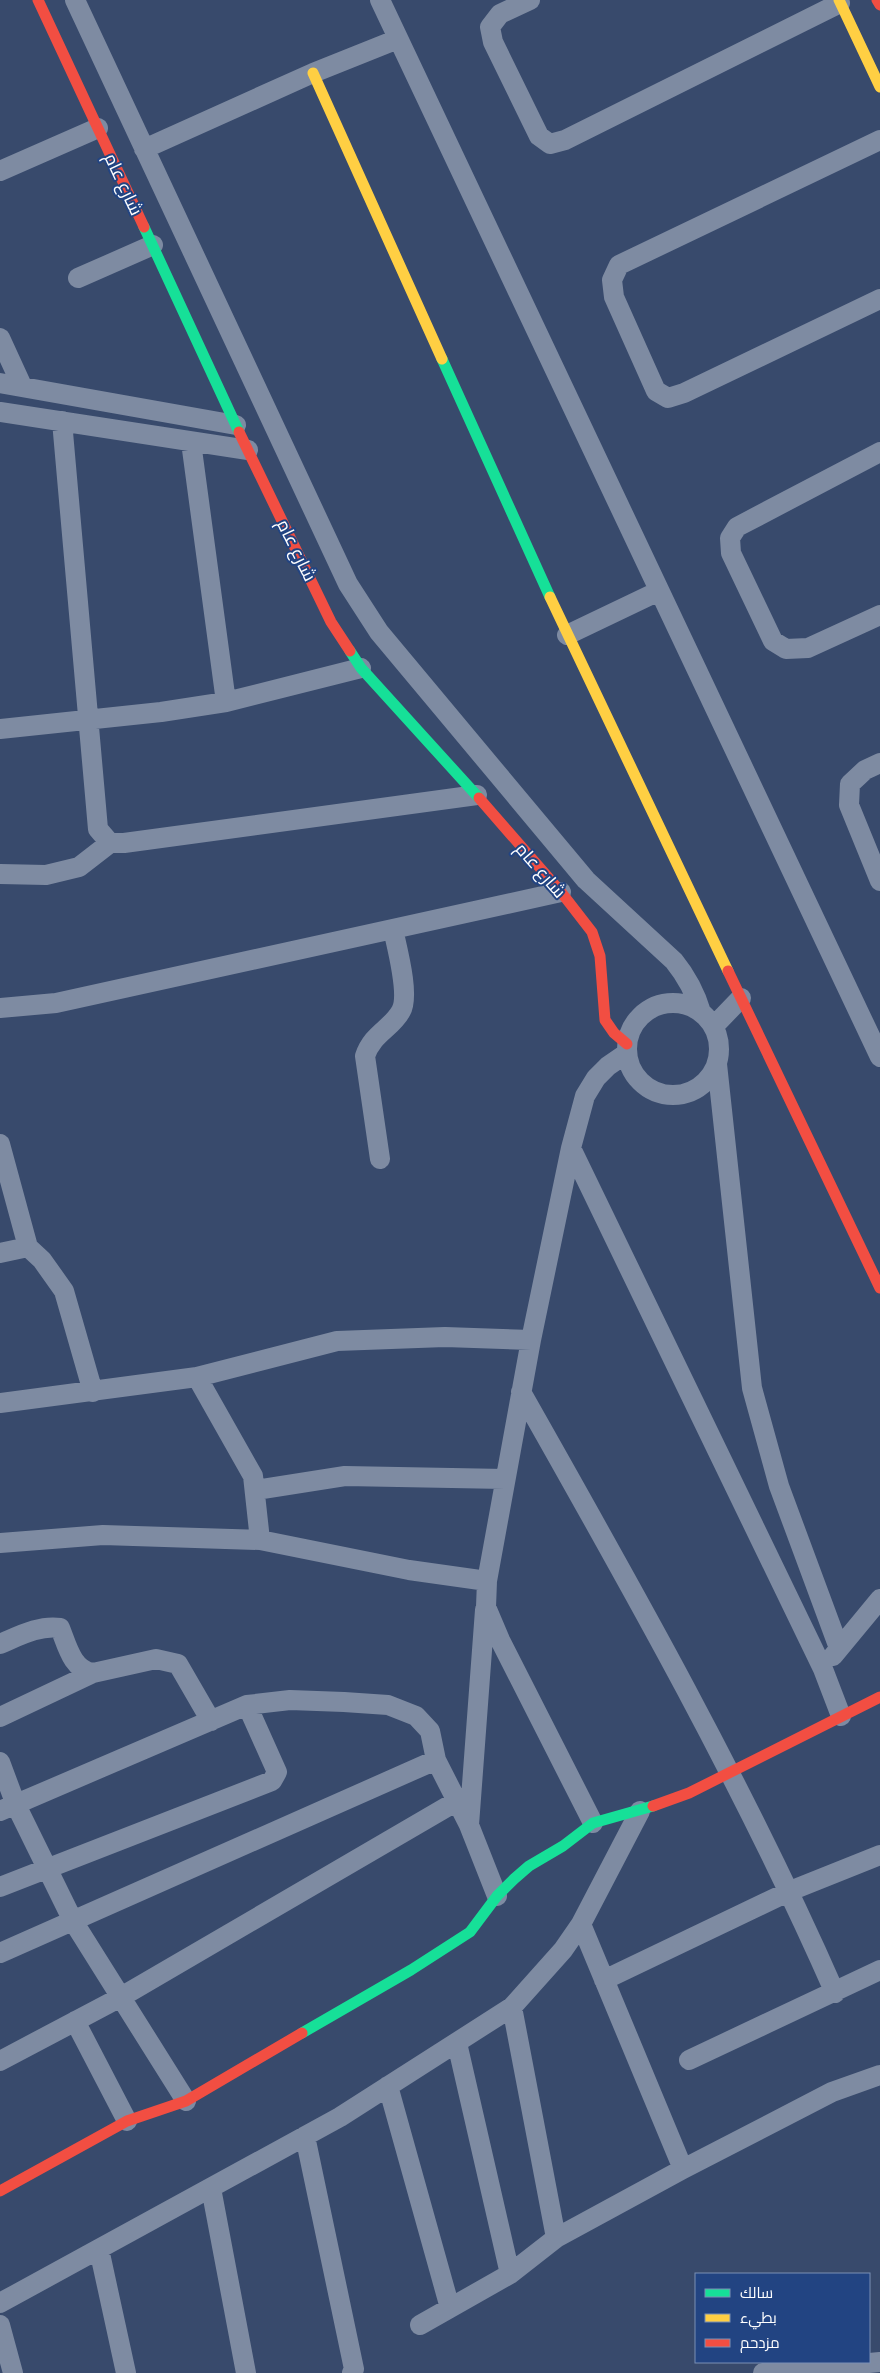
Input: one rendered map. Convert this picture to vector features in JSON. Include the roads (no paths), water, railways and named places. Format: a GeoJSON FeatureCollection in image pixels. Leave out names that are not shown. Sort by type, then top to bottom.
{"type":"FeatureCollection","features":[{"type":"Feature","properties":{"kind":"street","name":"شارع عام"},"geometry":{"type":"LineString","coordinates":[[38,0],[236,425],[331,622],[361,668],[561,892],[592,932],[600,956],[605,1020],[627,1048]]}},
{"type":"Feature","properties":{"kind":"street","name":"شارع عام"},"geometry":{"type":"LineString","coordinates":[[75,0],[348,584],[379,632],[586,880],[674,961],[696,993],[707,1019]]}},
{"type":"Feature","properties":{"kind":"street"},"geometry":{"type":"LineString","coordinates":[[380,0],[880,1057]]}},
{"type":"Feature","properties":{"kind":"street"},"geometry":{"type":"LineString","coordinates":[[530,0],[500,14],[490,27],[493,42],[539,136],[550,144],[565,140],[840,2],[876,70],[880,87]]}},
{"type":"Feature","properties":{"kind":"street"},"geometry":{"type":"LineString","coordinates":[[878,0],[880,5]]}},
{"type":"Feature","properties":{"kind":"street"},"geometry":{"type":"LineString","coordinates":[[144,149],[313,73],[398,39]]}},
{"type":"Feature","properties":{"kind":"street"},"geometry":{"type":"LineString","coordinates":[[313,73],[566,635],[880,1288]]}},
{"type":"Feature","properties":{"kind":"street"},"geometry":{"type":"LineString","coordinates":[[0,171],[98,128]]}},
{"type":"Feature","properties":{"kind":"street"},"geometry":{"type":"LineString","coordinates":[[880,140],[619,265],[612,280],[614,297],[656,391],[668,398],[684,393],[880,299]]}},
{"type":"Feature","properties":{"kind":"street"},"geometry":{"type":"LineString","coordinates":[[78,278],[153,245]]}},
{"type":"Feature","properties":{"kind":"street"},"geometry":{"type":"LineString","coordinates":[[0,338],[22,386]]}},
{"type":"Feature","properties":{"kind":"street"},"geometry":{"type":"LineString","coordinates":[[0,383],[236,425]]}},
{"type":"Feature","properties":{"kind":"street"},"geometry":{"type":"LineString","coordinates":[[0,412],[248,450]]}},
{"type":"Feature","properties":{"kind":"street"},"geometry":{"type":"LineString","coordinates":[[62,421],[98,829],[110,843]]}},
{"type":"Feature","properties":{"kind":"street"},"geometry":{"type":"LineString","coordinates":[[191,442],[226,702]]}},
{"type":"Feature","properties":{"kind":"street"},"geometry":{"type":"LineString","coordinates":[[880,452],[737,527],[730,538],[730,553],[773,641],[786,649],[808,648],[880,615]]}},
{"type":"Feature","properties":{"kind":"street"},"geometry":{"type":"LineString","coordinates":[[297,549],[326,535]]}},
{"type":"Feature","properties":{"kind":"street"},"geometry":{"type":"LineString","coordinates":[[566,635],[660,591]]}},
{"type":"Feature","properties":{"kind":"street"},"geometry":{"type":"LineString","coordinates":[[0,729],[226,702],[361,668]]}},
{"type":"Feature","properties":{"kind":"street"},"geometry":{"type":"LineString","coordinates":[[880,763],[865,770],[850,784],[850,805],[880,881]]}},
{"type":"Feature","properties":{"kind":"street"},"geometry":{"type":"LineString","coordinates":[[0,874],[46,875],[79,867],[110,843],[124,844],[476,795]]}},
{"type":"Feature","properties":{"kind":"street"},"geometry":{"type":"LineString","coordinates":[[0,1008],[56,1003],[561,892]]}},
{"type":"Feature","properties":{"kind":"street"},"geometry":{"type":"LineString","coordinates":[[380,1159],[365,1056],[370,1044],[402,1010],[404,994],[394,929]]}},
{"type":"Feature","properties":{"kind":"street"},"geometry":{"type":"LineString","coordinates":[[707,1019],[741,998]]}},
{"type":"Feature","properties":{"kind":"street"},"geometry":{"type":"LineString","coordinates":[[717,1064],[708,1079],[694,1090],[677,1095],[659,1093],[644,1084],[632,1070],[627,1048],[633,1026],[646,1012],[664,1004],[683,1004],[707,1019],[720,1044],[717,1064],[752,1388],[779,1486],[839,1648]]}},
{"type":"Feature","properties":{"kind":"street"},"geometry":{"type":"LineString","coordinates":[[469,1825],[487,1581],[531,1340],[571,1148],[585,1096],[596,1078],[627,1048]]}},
{"type":"Feature","properties":{"kind":"street"},"geometry":{"type":"LineString","coordinates":[[0,1144],[28,1247],[42,1260],[64,1291],[93,1392]]}},
{"type":"Feature","properties":{"kind":"street"},"geometry":{"type":"LineString","coordinates":[[571,1148],[823,1669],[841,1716]]}},
{"type":"Feature","properties":{"kind":"street"},"geometry":{"type":"LineString","coordinates":[[0,1253],[28,1247]]}},
{"type":"Feature","properties":{"kind":"street"},"geometry":{"type":"LineString","coordinates":[[0,1403],[197,1377],[337,1341],[445,1337],[531,1340]]}},
{"type":"Feature","properties":{"kind":"street"},"geometry":{"type":"LineString","coordinates":[[197,1377],[253,1476],[260,1540]]}},
{"type":"Feature","properties":{"kind":"street"},"geometry":{"type":"LineString","coordinates":[[521,1392],[730,1774],[790,1891],[835,1992]]}},
{"type":"Feature","properties":{"kind":"street"},"geometry":{"type":"LineString","coordinates":[[256,1490],[345,1476],[505,1479]]}},
{"type":"Feature","properties":{"kind":"street"},"geometry":{"type":"LineString","coordinates":[[0,1543],[102,1535],[260,1540],[409,1570],[487,1581]]}},
{"type":"Feature","properties":{"kind":"street"},"geometry":{"type":"LineString","coordinates":[[823,1669],[880,1599]]}},
{"type":"Feature","properties":{"kind":"street"},"geometry":{"type":"LineString","coordinates":[[486,1607],[500,1640],[593,1823]]}},
{"type":"Feature","properties":{"kind":"street"},"geometry":{"type":"LineString","coordinates":[[0,1644],[38,1629],[60,1628],[75,1664],[83,1672],[93,1673]]}},
{"type":"Feature","properties":{"kind":"street"},"geometry":{"type":"LineString","coordinates":[[0,1717],[93,1673],[156,1659],[178,1664],[210,1721]]}},
{"type":"Feature","properties":{"kind":"street"},"geometry":{"type":"LineString","coordinates":[[0,2191],[127,2120],[186,2101],[411,1970],[470,1932],[497,1896],[529,1866],[555,1852],[593,1823],[689,1794],[880,1697]]}},
{"type":"Feature","properties":{"kind":"street"},"geometry":{"type":"LineString","coordinates":[[8,1808],[247,1705],[290,1700],[388,1705],[416,1716],[430,1730],[436,1760],[469,1825],[497,1896]]}},
{"type":"Feature","properties":{"kind":"street"},"geometry":{"type":"LineString","coordinates":[[0,1887],[272,1781],[277,1772],[247,1705]]}},
{"type":"Feature","properties":{"kind":"street"},"geometry":{"type":"LineString","coordinates":[[0,1953],[436,1760]]}},
{"type":"Feature","properties":{"kind":"street"},"geometry":{"type":"LineString","coordinates":[[0,1762],[8,1808],[47,1868],[73,1921],[186,2101]]}},
{"type":"Feature","properties":{"kind":"street"},"geometry":{"type":"LineString","coordinates":[[0,2061],[121,1997],[457,1801]]}},
{"type":"Feature","properties":{"kind":"street"},"geometry":{"type":"LineString","coordinates":[[0,2303],[305,2136],[512,2007],[563,1950],[581,1924],[640,1810]]}},
{"type":"Feature","properties":{"kind":"street"},"geometry":{"type":"LineString","coordinates":[[604,1980],[790,1891],[880,1855]]}},
{"type":"Feature","properties":{"kind":"street"},"geometry":{"type":"LineString","coordinates":[[581,1924],[683,2169]]}},
{"type":"Feature","properties":{"kind":"street"},"geometry":{"type":"LineString","coordinates":[[689,2060],[880,1970]]}},
{"type":"Feature","properties":{"kind":"street"},"geometry":{"type":"LineString","coordinates":[[512,2007],[556,2238]]}},
{"type":"Feature","properties":{"kind":"street"},"geometry":{"type":"LineString","coordinates":[[75,2021],[127,2120]]}},
{"type":"Feature","properties":{"kind":"street"},"geometry":{"type":"LineString","coordinates":[[457,2043],[510,2274]]}},
{"type":"Feature","properties":{"kind":"street"},"geometry":{"type":"LineString","coordinates":[[420,2326],[510,2274],[556,2238],[683,2169],[832,2092],[880,2075]]}},
{"type":"Feature","properties":{"kind":"street"},"geometry":{"type":"LineString","coordinates":[[388,2086],[450,2308]]}},
{"type":"Feature","properties":{"kind":"street"},"geometry":{"type":"LineString","coordinates":[[305,2136],[354,2369],[352,2373]]}},
{"type":"Feature","properties":{"kind":"street"},"geometry":{"type":"LineString","coordinates":[[210,2188],[246,2373]]}},
{"type":"Feature","properties":{"kind":"street"},"geometry":{"type":"LineString","coordinates":[[99,2249],[126,2373]]}},
{"type":"Feature","properties":{"kind":"street"},"geometry":{"type":"LineString","coordinates":[[0,2325],[13,2373]]}},
{"type":"Feature","properties":{"kind":"street"},"geometry":{"type":"LineString","coordinates":[[764,2373],[869,2363]]}}]}
